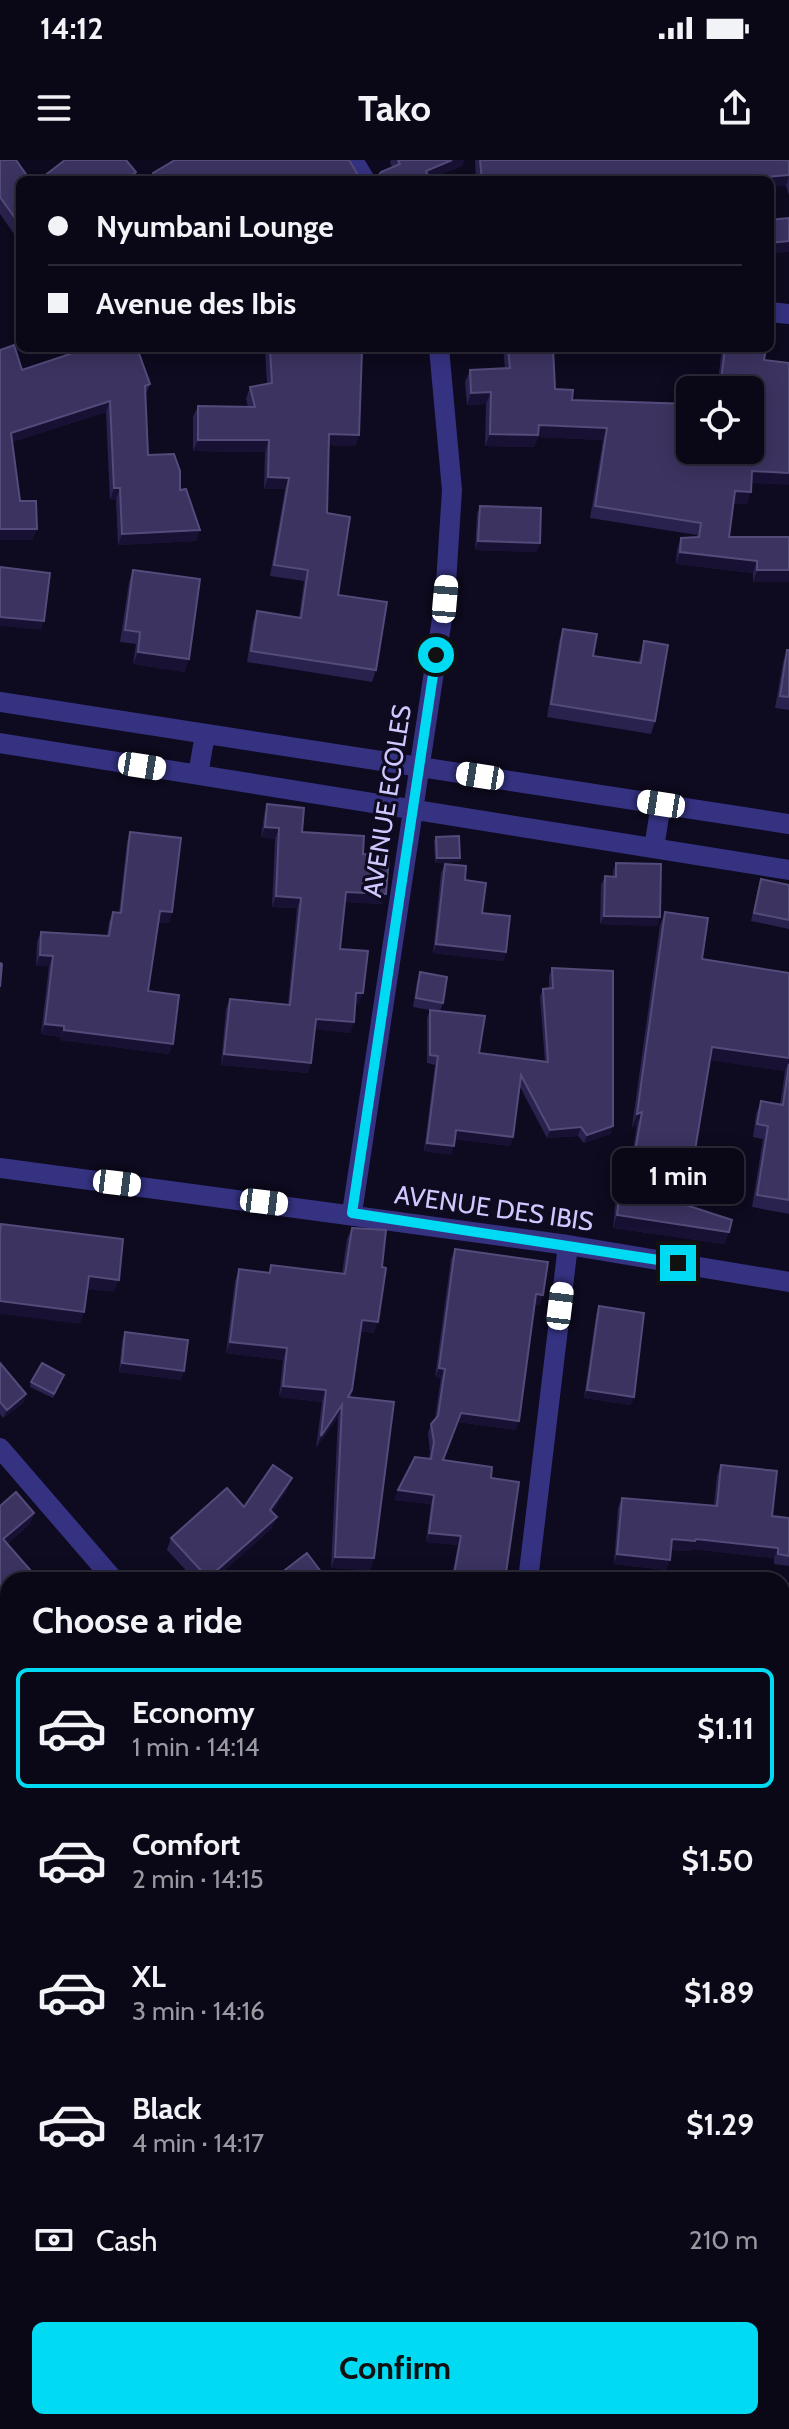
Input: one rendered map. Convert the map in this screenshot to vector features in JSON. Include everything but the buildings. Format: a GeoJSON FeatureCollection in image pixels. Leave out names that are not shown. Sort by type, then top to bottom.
{"type":"FeatureCollection","features":[{"type":"Feature","properties":{"kind":"street","name":"AVENUE ECOLES"},"geometry":{"type":"LineString","coordinates":[[352,1213],[445,599],[452,490],[439,352]]}},
{"type":"Feature","properties":{"kind":"street"},"geometry":{"type":"LineString","coordinates":[[0,702],[789,824]]}},
{"type":"Feature","properties":{"kind":"street"},"geometry":{"type":"LineString","coordinates":[[198,775],[205,734]]}},
{"type":"Feature","properties":{"kind":"street"},"geometry":{"type":"LineString","coordinates":[[0,743],[789,870]]}},
{"type":"Feature","properties":{"kind":"street"},"geometry":{"type":"LineString","coordinates":[[654,848],[661,804]]}},
{"type":"Feature","properties":{"kind":"street","name":"AVENUE DES IBIS"},"geometry":{"type":"LineString","coordinates":[[0,1168],[352,1213],[789,1282]]}},
{"type":"Feature","properties":{"kind":"street"},"geometry":{"type":"LineString","coordinates":[[529,1572],[568,1245]]}},
{"type":"Feature","properties":{"kind":"street"},"geometry":{"type":"LineString","coordinates":[[0,1448],[107,1572]]}},
{"type":"Feature","properties":{"kind":"route"},"geometry":{"type":"LineString","coordinates":[[436,655],[352,1213],[678,1263]]}}]}
